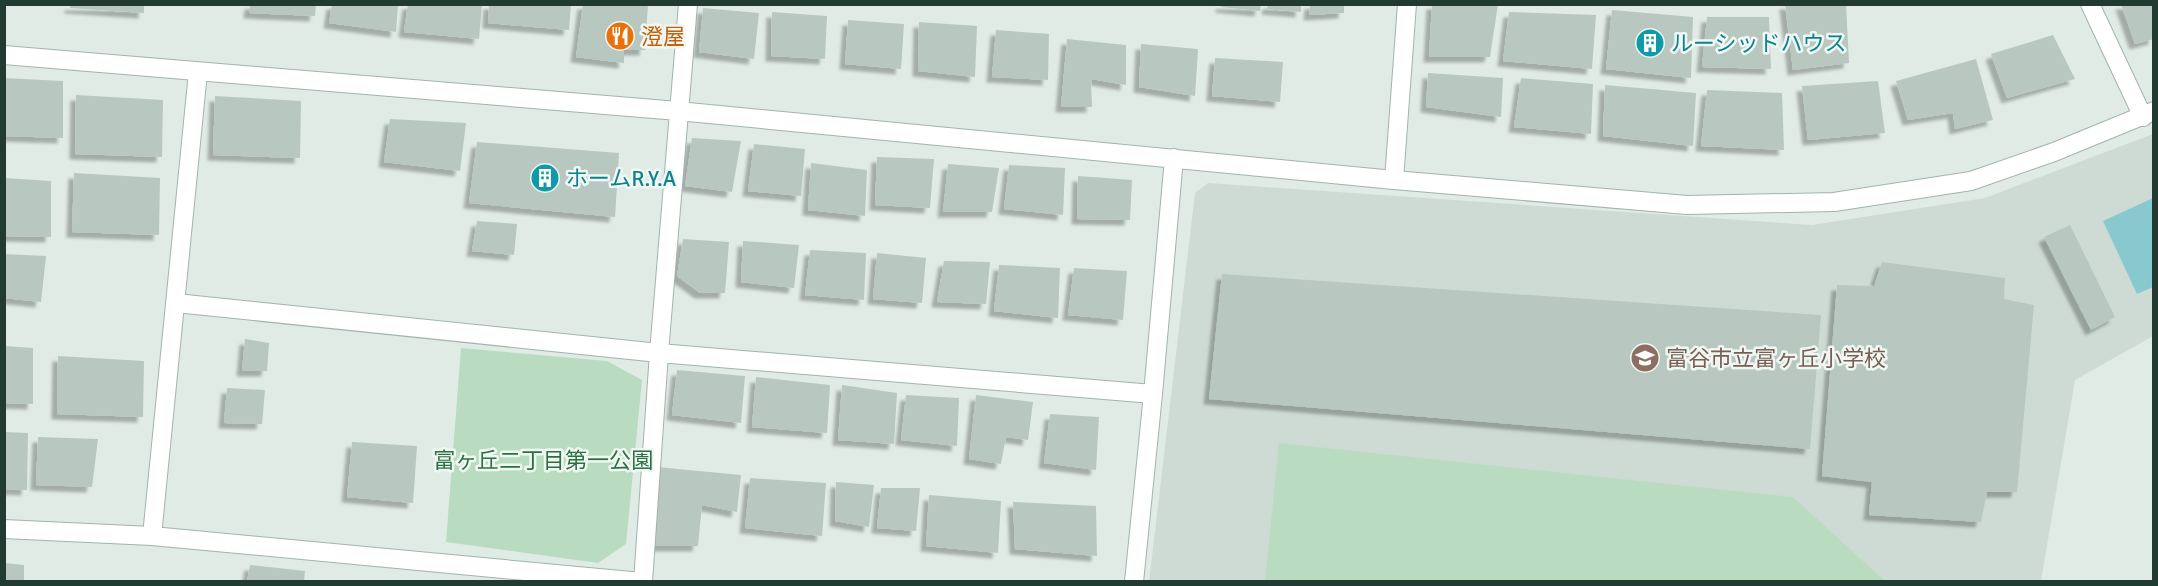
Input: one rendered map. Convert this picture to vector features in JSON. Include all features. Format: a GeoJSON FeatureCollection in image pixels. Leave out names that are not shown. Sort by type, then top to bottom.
{"type":"FeatureCollection","features":[{"type":"Feature","properties":{"kind":"street"},"geometry":{"type":"LineString","coordinates":[[4,529],[152,536],[642,582],[658,353],[688,4]]}},
{"type":"Feature","properties":{"kind":"street"},"geometry":{"type":"LineString","coordinates":[[1394,180],[1407,4]]}},
{"type":"Feature","properties":{"kind":"street"},"geometry":{"type":"LineString","coordinates":[[4,55],[678,111],[1394,180],[1686,205],[1834,202],[1971,181],[2054,152],[2148,114],[2090,4]]}},
{"type":"Feature","properties":{"kind":"street"},"geometry":{"type":"LineString","coordinates":[[152,536],[198,72]]}},
{"type":"Feature","properties":{"kind":"street"},"geometry":{"type":"LineString","coordinates":[[1134,582],[1154,394],[1174,158]]}},
{"type":"Feature","properties":{"kind":"street"},"geometry":{"type":"LineString","coordinates":[[176,303],[658,353],[1154,394]]}},
{"type":"Feature","properties":{"kind":"shaded area","name":"富谷市立富ヶ丘小学校"},"geometry":{"type":"Polygon","coordinates":[[[2153,134],[2153,336],[2075,380],[2041,581],[1149,582],[1195,193],[1208,183],[1812,225],[1985,198],[2153,134]]]}},
{"type":"Feature","properties":{"kind":"green space","name":"富ヶ丘二丁目第一公園"},"geometry":{"type":"Polygon","coordinates":[[[461,348],[607,361],[642,380],[626,544],[598,563],[446,542],[461,348]]]}},
{"type":"Feature","properties":{"kind":"green space"},"geometry":{"type":"Polygon","coordinates":[[[1279,443],[1793,497],[1885,581],[1265,581],[1279,443]]]}},
{"type":"Feature","properties":{"kind":"water"},"geometry":{"type":"Polygon","coordinates":[[[2153,198],[2153,287],[2137,294],[2103,221],[2153,198]]]}},
{"type":"Feature","properties":{"kind":"building"},"geometry":{"type":"Polygon","coordinates":[[[250,4],[316,4],[315,16],[249,13],[250,4]]]}},
{"type":"Feature","properties":{"kind":"building"},"geometry":{"type":"Polygon","coordinates":[[[332,4],[398,4],[396,32],[329,23],[332,4]]]}},
{"type":"Feature","properties":{"kind":"building"},"geometry":{"type":"Polygon","coordinates":[[[408,4],[482,4],[479,39],[404,32],[408,4]]]}},
{"type":"Feature","properties":{"kind":"building"},"geometry":{"type":"Polygon","coordinates":[[[489,4],[571,4],[569,30],[488,23],[489,4]]]}},
{"type":"Feature","properties":{"kind":"building"},"geometry":{"type":"Polygon","coordinates":[[[583,4],[648,4],[645,50],[624,50],[624,63],[576,57],[583,4]]]}},
{"type":"Feature","properties":{"kind":"building"},"geometry":{"type":"Polygon","coordinates":[[[1221,4],[1261,4],[1260,11],[1221,7],[1221,4]]]}},
{"type":"Feature","properties":{"kind":"building"},"geometry":{"type":"Polygon","coordinates":[[[1268,4],[1301,4],[1301,12],[1267,9],[1268,4]]]}},
{"type":"Feature","properties":{"kind":"building"},"geometry":{"type":"Polygon","coordinates":[[[1310,4],[1344,4],[1344,13],[1309,15],[1310,4]]]}},
{"type":"Feature","properties":{"kind":"building"},"geometry":{"type":"Polygon","coordinates":[[[1432,4],[1498,4],[1490,57],[1429,57],[1432,4]]]}},
{"type":"Feature","properties":{"kind":"building"},"geometry":{"type":"Polygon","coordinates":[[[1785,4],[1846,4],[1849,63],[1793,70],[1785,4]]]}},
{"type":"Feature","properties":{"kind":"building"},"geometry":{"type":"Polygon","coordinates":[[[2121,4],[2154,4],[2154,39],[2135,44],[2121,4]]]}},
{"type":"Feature","properties":{"kind":"building"},"geometry":{"type":"Polygon","coordinates":[[[70,5],[144,5],[144,13],[70,8],[70,5]]]}},
{"type":"Feature","properties":{"kind":"building"},"geometry":{"type":"Polygon","coordinates":[[[703,8],[759,13],[754,59],[699,52],[703,8]]]}},
{"type":"Feature","properties":{"kind":"building","name":"ルーシッドハウス"},"geometry":{"type":"Polygon","coordinates":[[[1612,10],[1693,17],[1691,78],[1606,69],[1612,10]]]}},
{"type":"Feature","properties":{"kind":"building"},"geometry":{"type":"Polygon","coordinates":[[[772,12],[827,16],[825,59],[771,56],[772,12]]]}},
{"type":"Feature","properties":{"kind":"building"},"geometry":{"type":"Polygon","coordinates":[[[1509,12],[1596,15],[1592,69],[1503,61],[1509,12]]]}},
{"type":"Feature","properties":{"kind":"building"},"geometry":{"type":"Polygon","coordinates":[[[1707,17],[1769,17],[1771,69],[1702,67],[1707,17]]]}},
{"type":"Feature","properties":{"kind":"building"},"geometry":{"type":"Polygon","coordinates":[[[848,20],[904,24],[901,69],[845,64],[848,20]]]}},
{"type":"Feature","properties":{"kind":"building"},"geometry":{"type":"Polygon","coordinates":[[[919,22],[977,26],[975,77],[918,71],[919,22]]]}},
{"type":"Feature","properties":{"kind":"building"},"geometry":{"type":"Polygon","coordinates":[[[996,30],[1049,34],[1048,80],[992,77],[996,30]]]}},
{"type":"Feature","properties":{"kind":"building"},"geometry":{"type":"Polygon","coordinates":[[[2053,35],[2075,79],[2007,98],[1991,54],[2053,35]]]}},
{"type":"Feature","properties":{"kind":"building"},"geometry":{"type":"Polygon","coordinates":[[[1067,39],[1126,45],[1126,85],[1091,79],[1092,107],[1061,107],[1067,39]]]}},
{"type":"Feature","properties":{"kind":"building"},"geometry":{"type":"Polygon","coordinates":[[[1141,44],[1198,49],[1195,96],[1139,87],[1141,44]]]}},
{"type":"Feature","properties":{"kind":"building"},"geometry":{"type":"Polygon","coordinates":[[[1215,58],[1283,62],[1280,102],[1212,96],[1215,58]]]}},
{"type":"Feature","properties":{"kind":"building"},"geometry":{"type":"Polygon","coordinates":[[[1976,59],[1993,120],[1955,129],[1953,113],[1908,120],[1896,81],[1976,59]]]}},
{"type":"Feature","properties":{"kind":"building"},"geometry":{"type":"Polygon","coordinates":[[[1428,73],[1503,78],[1501,117],[1426,107],[1428,73]]]}},
{"type":"Feature","properties":{"kind":"building"},"geometry":{"type":"Polygon","coordinates":[[[4,78],[63,81],[63,138],[4,136],[4,78]]]}},
{"type":"Feature","properties":{"kind":"building"},"geometry":{"type":"Polygon","coordinates":[[[1521,78],[1593,84],[1591,134],[1514,127],[1521,78]]]}},
{"type":"Feature","properties":{"kind":"building"},"geometry":{"type":"Polygon","coordinates":[[[1878,81],[1885,133],[1808,140],[1802,86],[1878,81]]]}},
{"type":"Feature","properties":{"kind":"building"},"geometry":{"type":"Polygon","coordinates":[[[1605,85],[1696,93],[1693,146],[1603,136],[1605,85]]]}},
{"type":"Feature","properties":{"kind":"building"},"geometry":{"type":"Polygon","coordinates":[[[1707,90],[1782,93],[1784,150],[1701,146],[1707,90]]]}},
{"type":"Feature","properties":{"kind":"building"},"geometry":{"type":"Polygon","coordinates":[[[76,95],[163,100],[162,157],[75,154],[76,95]]]}},
{"type":"Feature","properties":{"kind":"building"},"geometry":{"type":"Polygon","coordinates":[[[215,96],[301,101],[300,158],[213,155],[215,96]]]}},
{"type":"Feature","properties":{"kind":"building"},"geometry":{"type":"Polygon","coordinates":[[[390,119],[466,123],[460,171],[384,162],[390,119]]]}},
{"type":"Feature","properties":{"kind":"building"},"geometry":{"type":"Polygon","coordinates":[[[692,138],[741,141],[732,192],[685,186],[692,138]]]}},
{"type":"Feature","properties":{"kind":"building","name":"ホームR.Y.A"},"geometry":{"type":"Polygon","coordinates":[[[477,142],[619,153],[615,217],[469,203],[477,142]]]}},
{"type":"Feature","properties":{"kind":"building"},"geometry":{"type":"Polygon","coordinates":[[[754,144],[805,149],[801,196],[748,191],[754,144]]]}},
{"type":"Feature","properties":{"kind":"building"},"geometry":{"type":"Polygon","coordinates":[[[877,157],[934,159],[930,208],[875,205],[877,157]]]}},
{"type":"Feature","properties":{"kind":"building"},"geometry":{"type":"Polygon","coordinates":[[[811,163],[867,170],[865,216],[808,210],[811,163]]]}},
{"type":"Feature","properties":{"kind":"building"},"geometry":{"type":"Polygon","coordinates":[[[948,164],[999,168],[992,212],[943,212],[948,164]]]}},
{"type":"Feature","properties":{"kind":"building"},"geometry":{"type":"Polygon","coordinates":[[[1009,165],[1065,168],[1063,215],[1004,209],[1009,165]]]}},
{"type":"Feature","properties":{"kind":"building"},"geometry":{"type":"Polygon","coordinates":[[[74,173],[160,178],[159,235],[72,232],[74,173]]]}},
{"type":"Feature","properties":{"kind":"building"},"geometry":{"type":"Polygon","coordinates":[[[1078,176],[1132,180],[1130,220],[1077,219],[1078,176]]]}},
{"type":"Feature","properties":{"kind":"building"},"geometry":{"type":"Polygon","coordinates":[[[4,178],[51,181],[51,237],[4,236],[4,178]]]}},
{"type":"Feature","properties":{"kind":"building"},"geometry":{"type":"Polygon","coordinates":[[[477,221],[517,224],[514,255],[472,251],[477,221]]]}},
{"type":"Feature","properties":{"kind":"building"},"geometry":{"type":"Polygon","coordinates":[[[2070,225],[2115,317],[2091,330],[2044,237],[2070,225]]]}},
{"type":"Feature","properties":{"kind":"building"},"geometry":{"type":"Polygon","coordinates":[[[683,239],[729,242],[725,293],[700,293],[677,276],[683,239]]]}},
{"type":"Feature","properties":{"kind":"building"},"geometry":{"type":"Polygon","coordinates":[[[743,241],[799,245],[794,288],[741,282],[743,241]]]}},
{"type":"Feature","properties":{"kind":"building"},"geometry":{"type":"Polygon","coordinates":[[[810,250],[866,253],[864,300],[805,295],[810,250]]]}},
{"type":"Feature","properties":{"kind":"building"},"geometry":{"type":"Polygon","coordinates":[[[877,253],[926,258],[922,303],[873,299],[877,253]]]}},
{"type":"Feature","properties":{"kind":"building"},"geometry":{"type":"Polygon","coordinates":[[[4,254],[46,256],[41,302],[4,298],[4,254]]]}},
{"type":"Feature","properties":{"kind":"building"},"geometry":{"type":"Polygon","coordinates":[[[944,261],[990,262],[986,304],[937,302],[944,261]]]}},
{"type":"Feature","properties":{"kind":"building"},"geometry":{"type":"Polygon","coordinates":[[[1882,262],[2005,278],[2004,299],[2034,305],[2017,492],[1987,492],[1981,522],[1869,515],[1872,482],[1822,476],[1837,285],[1874,286],[1882,262]]]}},
{"type":"Feature","properties":{"kind":"building"},"geometry":{"type":"Polygon","coordinates":[[[999,265],[1060,268],[1058,318],[994,311],[999,265]]]}},
{"type":"Feature","properties":{"kind":"building"},"geometry":{"type":"Polygon","coordinates":[[[1074,268],[1127,271],[1123,320],[1068,315],[1074,268]]]}},
{"type":"Feature","properties":{"kind":"building"},"geometry":{"type":"Polygon","coordinates":[[[1222,274],[1821,315],[1810,449],[1209,399],[1222,274]]]}},
{"type":"Feature","properties":{"kind":"building"},"geometry":{"type":"Polygon","coordinates":[[[245,339],[269,343],[267,371],[242,371],[245,339]]]}},
{"type":"Feature","properties":{"kind":"building"},"geometry":{"type":"Polygon","coordinates":[[[4,346],[33,348],[33,404],[4,403],[4,346]]]}},
{"type":"Feature","properties":{"kind":"building"},"geometry":{"type":"Polygon","coordinates":[[[58,356],[144,361],[143,417],[57,414],[58,356]]]}},
{"type":"Feature","properties":{"kind":"building"},"geometry":{"type":"Polygon","coordinates":[[[677,370],[745,376],[741,423],[672,415],[677,370]]]}},
{"type":"Feature","properties":{"kind":"building"},"geometry":{"type":"Polygon","coordinates":[[[756,377],[830,385],[827,433],[752,427],[756,377]]]}},
{"type":"Feature","properties":{"kind":"building"},"geometry":{"type":"Polygon","coordinates":[[[842,385],[897,393],[894,444],[838,440],[842,385]]]}},
{"type":"Feature","properties":{"kind":"building"},"geometry":{"type":"Polygon","coordinates":[[[227,388],[265,390],[262,424],[224,423],[227,388]]]}},
{"type":"Feature","properties":{"kind":"building"},"geometry":{"type":"Polygon","coordinates":[[[906,395],[959,398],[957,446],[901,440],[906,395]]]}},
{"type":"Feature","properties":{"kind":"building"},"geometry":{"type":"Polygon","coordinates":[[[976,395],[1033,402],[1028,440],[1006,437],[1001,464],[969,459],[976,395]]]}},
{"type":"Feature","properties":{"kind":"building"},"geometry":{"type":"Polygon","coordinates":[[[1050,414],[1099,417],[1096,470],[1044,463],[1050,414]]]}},
{"type":"Feature","properties":{"kind":"building"},"geometry":{"type":"Polygon","coordinates":[[[4,432],[28,433],[27,490],[4,489],[4,432]]]}},
{"type":"Feature","properties":{"kind":"building"},"geometry":{"type":"Polygon","coordinates":[[[38,437],[98,439],[92,487],[36,485],[38,437]]]}},
{"type":"Feature","properties":{"kind":"building"},"geometry":{"type":"Polygon","coordinates":[[[352,442],[417,446],[413,503],[347,497],[352,442]]]}},
{"type":"Feature","properties":{"kind":"building"},"geometry":{"type":"Polygon","coordinates":[[[657,467],[741,475],[737,512],[702,505],[698,546],[650,546],[657,467]]]}},
{"type":"Feature","properties":{"kind":"building"},"geometry":{"type":"Polygon","coordinates":[[[750,478],[826,483],[822,536],[745,528],[750,478]]]}},
{"type":"Feature","properties":{"kind":"building"},"geometry":{"type":"Polygon","coordinates":[[[836,482],[874,485],[869,527],[835,521],[836,482]]]}},
{"type":"Feature","properties":{"kind":"building"},"geometry":{"type":"Polygon","coordinates":[[[881,488],[920,488],[916,531],[877,528],[881,488]]]}},
{"type":"Feature","properties":{"kind":"building"},"geometry":{"type":"Polygon","coordinates":[[[929,495],[1001,501],[998,553],[926,546],[929,495]]]}},
{"type":"Feature","properties":{"kind":"building"},"geometry":{"type":"Polygon","coordinates":[[[1013,502],[1096,506],[1097,556],[1015,549],[1013,502]]]}},
{"type":"Feature","properties":{"kind":"building"},"geometry":{"type":"Polygon","coordinates":[[[4,563],[24,565],[24,582],[4,582],[4,563]]]}},
{"type":"Feature","properties":{"kind":"building"},"geometry":{"type":"Polygon","coordinates":[[[250,565],[305,571],[304,582],[247,582],[250,565]]]}},
{"type":"Feature","properties":{"kind":"place","name":"澄屋"},"geometry":{"type":"Point","coordinates":[620,36]}},
{"type":"Feature","properties":{"kind":"place","name":"ルーシッドハウス"},"geometry":{"type":"Point","coordinates":[1650,43]}},
{"type":"Feature","properties":{"kind":"place","name":"ホームR.Y.A"},"geometry":{"type":"Point","coordinates":[545,178]}},
{"type":"Feature","properties":{"kind":"place","name":"富谷市立富ヶ丘小学校"},"geometry":{"type":"Point","coordinates":[1645,358]}}]}
